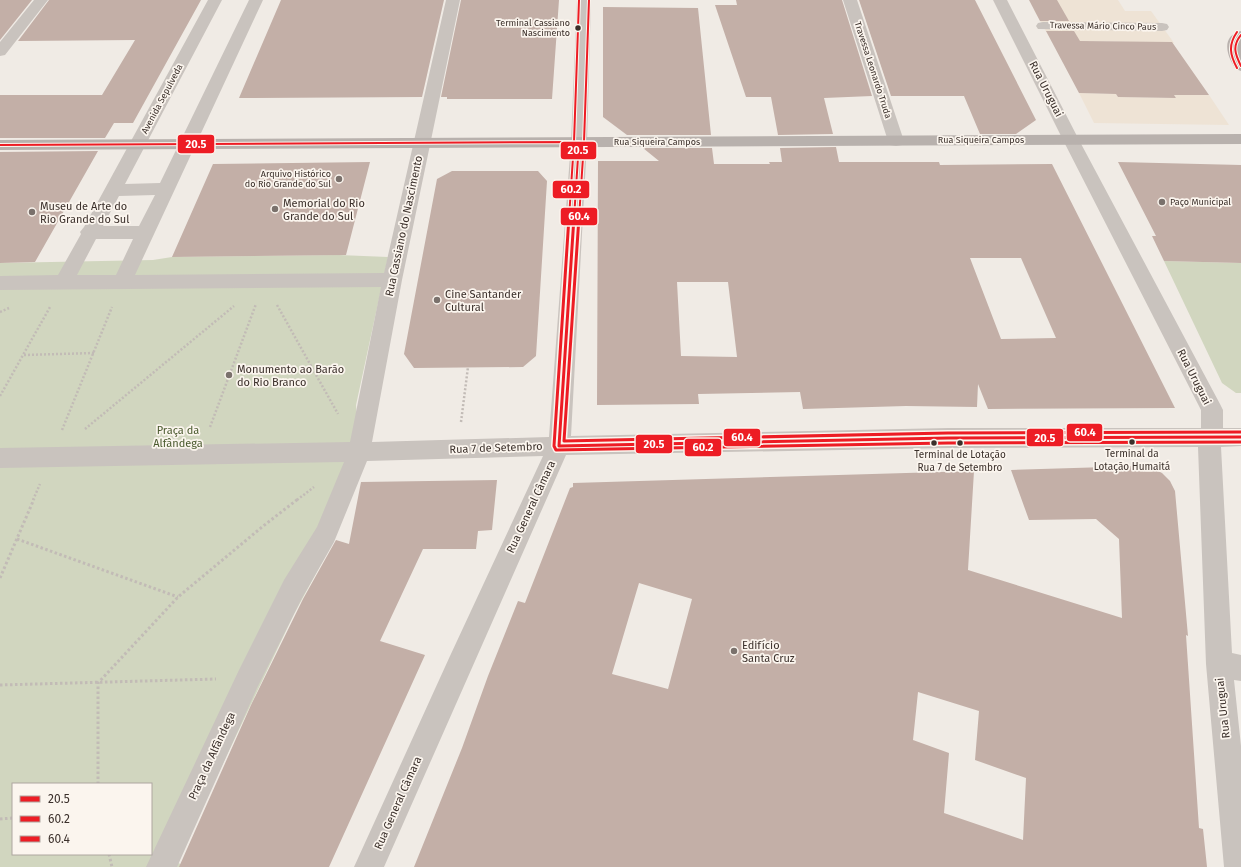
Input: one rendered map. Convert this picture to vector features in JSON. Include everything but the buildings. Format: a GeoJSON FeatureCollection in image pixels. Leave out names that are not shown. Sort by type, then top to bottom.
{"type":"FeatureCollection","features":[{"type":"Feature","properties":{"kind":"main road"},"geometry":{"type":"LineString","coordinates":[[1241,35],[1235,41],[1233,52],[1241,66]]}},
{"type":"Feature","properties":{"kind":"main road","name":"Rua Siqueira Campos"},"geometry":{"type":"LineString","coordinates":[[0,145],[1241,140]]}},
{"type":"Feature","properties":{"kind":"street"},"geometry":{"type":"LineString","coordinates":[[0,52],[41,0]]}},
{"type":"Feature","properties":{"kind":"street","name":"Avenida Sepulveda"},"geometry":{"type":"LineString","coordinates":[[64,282],[89,232],[215,0]]}},
{"type":"Feature","properties":{"kind":"street"},"geometry":{"type":"LineString","coordinates":[[122,282],[256,0]]}},
{"type":"Feature","properties":{"kind":"street","name":"Rua Cassiano do Nascimento"},"geometry":{"type":"LineString","coordinates":[[359,452],[392,280],[453,0]]}},
{"type":"Feature","properties":{"kind":"street","name":"Rua General Câmara"},"geometry":{"type":"LineString","coordinates":[[369,867],[458,665],[559,446],[579,142],[584,0]]}},
{"type":"Feature","properties":{"kind":"street","name":"Travessa Leonardo Truda"},"geometry":{"type":"LineString","coordinates":[[850,0],[896,141]]}},
{"type":"Feature","properties":{"kind":"street","name":"Rua Uruguai"},"geometry":{"type":"LineString","coordinates":[[1000,0],[1071,140],[1212,410],[1213,425],[1209,438],[1230,666],[1239,867]]}},
{"type":"Feature","properties":{"kind":"street","name":"Travessa Mário Cinco Paus"},"geometry":{"type":"LineString","coordinates":[[1043,26],[1162,27]]}},
{"type":"Feature","properties":{"kind":"street"},"geometry":{"type":"LineString","coordinates":[[113,190],[166,189]]}},
{"type":"Feature","properties":{"kind":"street"},"geometry":{"type":"LineString","coordinates":[[89,232],[145,233]]}},
{"type":"Feature","properties":{"kind":"street"},"geometry":{"type":"LineString","coordinates":[[0,283],[392,280]]}},
{"type":"Feature","properties":{"kind":"street","name":"Rua 7 de Setembro"},"geometry":{"type":"LineString","coordinates":[[359,452],[559,446],[948,438],[1241,437]]}},
{"type":"Feature","properties":{"kind":"street"},"geometry":{"type":"LineString","coordinates":[[0,458],[359,452]]}},
{"type":"Feature","properties":{"kind":"street","name":"Praça da Alfândega"},"geometry":{"type":"LineString","coordinates":[[161,867],[248,679],[293,589],[326,534],[359,452]]}},
{"type":"Feature","properties":{"kind":"path"},"geometry":{"type":"LineString","coordinates":[[264,281],[307,361],[359,452]]}},
{"type":"Feature","properties":{"kind":"path"},"geometry":{"type":"LineString","coordinates":[[199,455],[264,281]]}},
{"type":"Feature","properties":{"kind":"path"},"geometry":{"type":"LineString","coordinates":[[51,458],[264,281]]}},
{"type":"Feature","properties":{"kind":"path"},"geometry":{"type":"LineString","coordinates":[[0,396],[64,282]]}},
{"type":"Feature","properties":{"kind":"path"},"geometry":{"type":"LineString","coordinates":[[0,578],[51,458],[122,282]]}},
{"type":"Feature","properties":{"kind":"path"},"geometry":{"type":"LineString","coordinates":[[23,355],[94,353]]}},
{"type":"Feature","properties":{"kind":"path"},"geometry":{"type":"LineString","coordinates":[[458,450],[468,367]]}},
{"type":"Feature","properties":{"kind":"path"},"geometry":{"type":"LineString","coordinates":[[98,783],[98,683],[178,597],[262,527],[317,485]]}},
{"type":"Feature","properties":{"kind":"path"},"geometry":{"type":"LineString","coordinates":[[17,539],[178,597]]}},
{"type":"Feature","properties":{"kind":"path"},"geometry":{"type":"LineString","coordinates":[[0,685],[248,679]]}},
{"type":"Feature","properties":{"kind":"path"},"geometry":{"type":"LineString","coordinates":[[0,819],[12,818]]}},
{"type":"Feature","properties":{"kind":"path"},"geometry":{"type":"LineString","coordinates":[[109,855],[112,867]]}},
{"type":"Feature","properties":{"kind":"green space","name":"Praça da Alfândega"},"geometry":{"type":"Polygon","coordinates":[[[339,255],[388,257],[356,405],[359,452],[334,540],[294,614],[176,862],[187,867],[0,867],[0,263],[153,260],[172,257],[339,255]]]}},
{"type":"Feature","properties":{"kind":"green space"},"geometry":{"type":"Polygon","coordinates":[[[1164,261],[1241,263],[1241,393],[1236,393],[1222,383],[1164,261]]]}},
{"type":"Feature","properties":{"kind":"shaded area"},"geometry":{"type":"Polygon","coordinates":[[[1057,0],[1118,0],[1125,11],[1151,11],[1174,43],[1088,41],[1089,43],[1052,42],[1034,10],[1057,0]]]}},
{"type":"Feature","properties":{"kind":"shaded area"},"geometry":{"type":"Polygon","coordinates":[[[1079,93],[1116,94],[1118,97],[1176,98],[1174,95],[1209,95],[1229,125],[1094,123],[1079,93]]]}},
{"type":"Feature","properties":{"kind":"transit line","name":"60.2"},"geometry":{"type":"LineString","coordinates":[[579,0],[574,142],[554,446],[556,450],[948,443],[1241,442]]}},
{"type":"Feature","properties":{"kind":"transit line","name":"60.4"},"geometry":{"type":"LineString","coordinates":[[589,0],[584,142],[564,441],[948,433],[1241,432]]}},
{"type":"Feature","properties":{"kind":"transit line","name":"60.2"},"geometry":{"type":"LineString","coordinates":[[1237,32],[1231,41],[1230,50],[1237,68]]}},
{"type":"Feature","properties":{"kind":"transit line","name":"20.5"},"geometry":{"type":"LineString","coordinates":[[1241,35],[1235,46],[1235,54],[1241,66]]}},
{"type":"Feature","properties":{"kind":"transit line","name":"20.5"},"geometry":{"type":"LineString","coordinates":[[0,145],[579,142],[559,446],[948,438],[1241,437]]}},
{"type":"Feature","properties":{"kind":"place","name":"Terminal Cassiano Nascimento"},"geometry":{"type":"Point","coordinates":[578,28]}},
{"type":"Feature","properties":{"kind":"place","name":"Arquivo Histórico do Rio Grande do Sul"},"geometry":{"type":"Point","coordinates":[339,179]}},
{"type":"Feature","properties":{"kind":"place","name":"Paço Municipal"},"geometry":{"type":"Point","coordinates":[1162,202]}},
{"type":"Feature","properties":{"kind":"place","name":"Memorial do Rio Grande do Sul"},"geometry":{"type":"Point","coordinates":[275,209]}},
{"type":"Feature","properties":{"kind":"place","name":"Museu de Arte do Rio Grande do Sul"},"geometry":{"type":"Point","coordinates":[32,212]}},
{"type":"Feature","properties":{"kind":"place","name":"Cine Santander Cultural"},"geometry":{"type":"Point","coordinates":[437,300]}},
{"type":"Feature","properties":{"kind":"place","name":"Monumento ao Barão do Rio Branco"},"geometry":{"type":"Point","coordinates":[229,375]}},
{"type":"Feature","properties":{"kind":"place","name":"Terminal da Lotação Humaitá"},"geometry":{"type":"Point","coordinates":[1132,442]}},
{"type":"Feature","properties":{"kind":"place","name":"Terminal de Lotação Rua 7 de Setembro"},"geometry":{"type":"Point","coordinates":[960,443]}},
{"type":"Feature","properties":{"kind":"place","name":"Edifício Santa Cruz"},"geometry":{"type":"Point","coordinates":[734,651]}}]}
